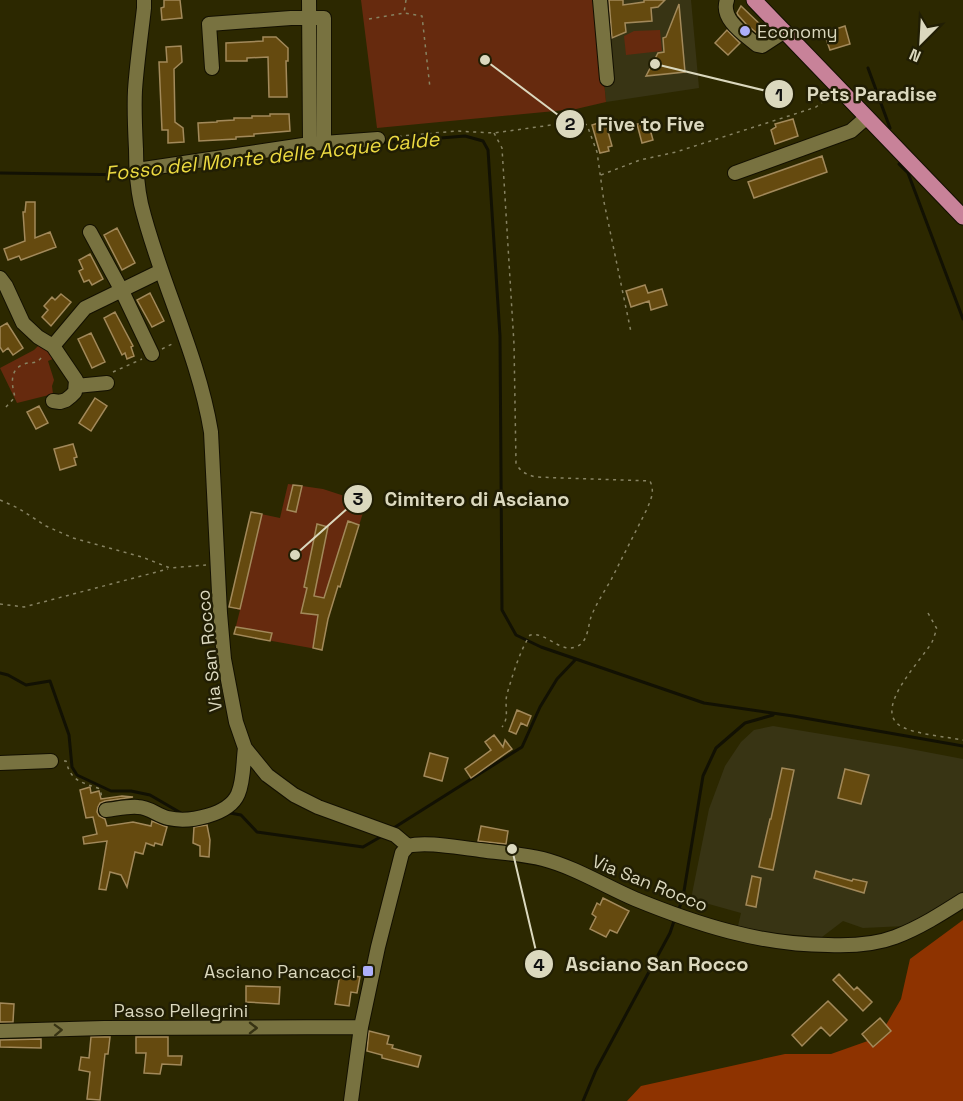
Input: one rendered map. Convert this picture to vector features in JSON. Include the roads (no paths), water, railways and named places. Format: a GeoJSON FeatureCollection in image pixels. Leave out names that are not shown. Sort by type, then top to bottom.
{"type":"FeatureCollection","features":[{"type":"Feature","properties":{"kind":"main road"},"geometry":{"type":"LineString","coordinates":[[754,0],[963,217]]}},
{"type":"Feature","properties":{"kind":"street","name":"Via San Rocco"},"geometry":{"type":"LineString","coordinates":[[144,0],[135,89],[137,174],[142,205],[161,271],[196,366],[207,409],[211,432],[224,658],[236,722],[245,748],[267,775],[294,795],[318,807],[395,836],[408,846],[419,844],[453,847],[544,859],[669,913],[777,942],[810,945],[873,943],[896,937],[926,923],[963,900]]}},
{"type":"Feature","properties":{"kind":"street"},"geometry":{"type":"LineString","coordinates":[[309,0],[317,144]]}},
{"type":"Feature","properties":{"kind":"street"},"geometry":{"type":"LineString","coordinates":[[600,0],[607,79]]}},
{"type":"Feature","properties":{"kind":"street"},"geometry":{"type":"LineString","coordinates":[[727,0],[725,5],[728,20],[756,45],[762,46],[785,31]]}},
{"type":"Feature","properties":{"kind":"street"},"geometry":{"type":"LineString","coordinates":[[212,68],[209,24],[291,18],[309,19]]}},
{"type":"Feature","properties":{"kind":"street"},"geometry":{"type":"LineString","coordinates":[[735,173],[851,132],[867,117]]}},
{"type":"Feature","properties":{"kind":"street"},"geometry":{"type":"LineString","coordinates":[[137,174],[317,144],[378,139]]}},
{"type":"Feature","properties":{"kind":"street"},"geometry":{"type":"LineString","coordinates":[[90,232],[152,354]]}},
{"type":"Feature","properties":{"kind":"street"},"geometry":{"type":"LineString","coordinates":[[50,345],[85,308],[161,271]]}},
{"type":"Feature","properties":{"kind":"street"},"geometry":{"type":"LineString","coordinates":[[0,278],[23,323],[50,345],[76,380],[75,392],[66,400],[53,401]]}},
{"type":"Feature","properties":{"kind":"street"},"geometry":{"type":"LineString","coordinates":[[76,386],[106,382]]}},
{"type":"Feature","properties":{"kind":"street"},"geometry":{"type":"LineString","coordinates":[[106,810],[140,807],[166,818],[180,820],[222,810],[237,797],[241,784],[245,748]]}},
{"type":"Feature","properties":{"kind":"street"},"geometry":{"type":"LineString","coordinates":[[0,764],[51,761]]}},
{"type":"Feature","properties":{"kind":"street"},"geometry":{"type":"LineString","coordinates":[[351,1101],[361,1027],[390,896],[402,853],[408,846]]}},
{"type":"Feature","properties":{"kind":"street","name":"Passo Pellegrini"},"geometry":{"type":"LineString","coordinates":[[0,1031],[361,1027]]}},
{"type":"Feature","properties":{"kind":"waterway"},"geometry":{"type":"LineString","coordinates":[[868,68],[890,128]]}},
{"type":"Feature","properties":{"kind":"waterway","name":"Fosso del Monte delle Acque Calde"},"geometry":{"type":"LineString","coordinates":[[380,143],[465,136],[483,141],[488,150],[500,336],[502,610],[516,635],[541,647],[704,703],[963,746]]}},
{"type":"Feature","properties":{"kind":"waterway"},"geometry":{"type":"LineString","coordinates":[[899,164],[908,173],[963,319]]}},
{"type":"Feature","properties":{"kind":"waterway","name":"Fosso del Monte delle Acque Calde"},"geometry":{"type":"LineString","coordinates":[[0,173],[133,175]]}},
{"type":"Feature","properties":{"kind":"waterway"},"geometry":{"type":"LineString","coordinates":[[392,829],[522,747],[540,707],[557,679],[576,659]]}},
{"type":"Feature","properties":{"kind":"waterway"},"geometry":{"type":"LineString","coordinates":[[0,673],[26,685],[50,681],[69,735],[72,767],[77,775],[111,791],[131,791],[150,795],[181,813]]}},
{"type":"Feature","properties":{"kind":"waterway"},"geometry":{"type":"LineString","coordinates":[[678,912],[683,897],[703,776],[716,748],[745,723],[773,715]]}},
{"type":"Feature","properties":{"kind":"waterway"},"geometry":{"type":"LineString","coordinates":[[226,814],[241,815],[257,832],[363,847],[382,836]]}},
{"type":"Feature","properties":{"kind":"waterway"},"geometry":{"type":"LineString","coordinates":[[583,1101],[596,1070],[670,933],[675,918]]}},
{"type":"Feature","properties":{"kind":"place","name":"Economy"},"geometry":{"type":"Point","coordinates":[745,31]}},
{"type":"Feature","properties":{"kind":"place","name":"Five to Five"},"geometry":{"type":"Point","coordinates":[485,60]}},
{"type":"Feature","properties":{"kind":"place","name":"Pets Paradise"},"geometry":{"type":"Point","coordinates":[655,64]}},
{"type":"Feature","properties":{"kind":"place","name":"Cimitero di Asciano"},"geometry":{"type":"Point","coordinates":[295,555]}},
{"type":"Feature","properties":{"kind":"place","name":"Asciano San Rocco"},"geometry":{"type":"Point","coordinates":[512,849]}},
{"type":"Feature","properties":{"kind":"place","name":"Asciano Pancacci"},"geometry":{"type":"Point","coordinates":[368,971]}}]}
